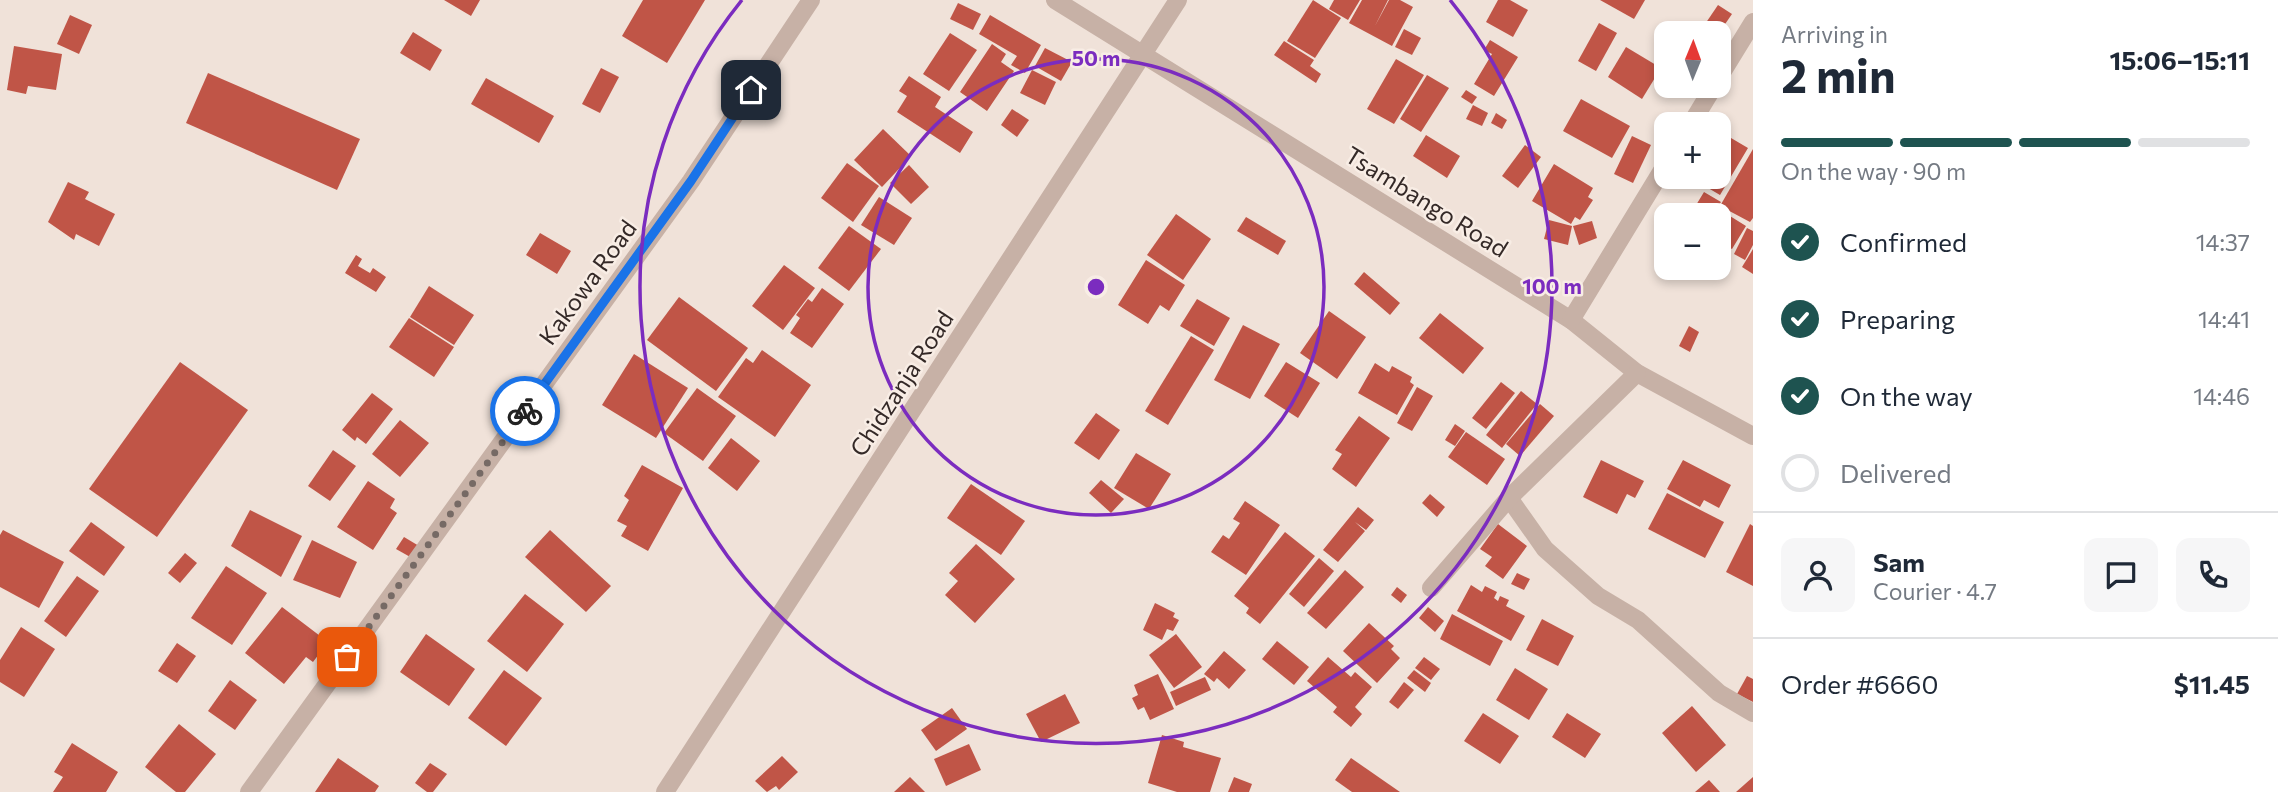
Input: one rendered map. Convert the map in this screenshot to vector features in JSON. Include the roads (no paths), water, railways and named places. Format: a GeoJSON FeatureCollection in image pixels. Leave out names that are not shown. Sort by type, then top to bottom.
{"type":"FeatureCollection","features":[{"type":"Feature","properties":{"kind":"street","name":"Kakowa Road"},"geometry":{"type":"LineString","coordinates":[[249,792],[691,181],[811,0]]}},
{"type":"Feature","properties":{"kind":"street","name":"Tsambango Road"},"geometry":{"type":"LineString","coordinates":[[1055,0],[1571,320],[1637,373],[1753,436]]}},
{"type":"Feature","properties":{"kind":"street","name":"Chidzanja Road"},"geometry":{"type":"LineString","coordinates":[[665,792],[1178,0]]}},
{"type":"Feature","properties":{"kind":"street"},"geometry":{"type":"LineString","coordinates":[[1731,58],[1753,23]]}},
{"type":"Feature","properties":{"kind":"street"},"geometry":{"type":"LineString","coordinates":[[1571,320],[1654,184]]}},
{"type":"Feature","properties":{"kind":"street"},"geometry":{"type":"LineString","coordinates":[[1431,588],[1509,498],[1637,373]]}},
{"type":"Feature","properties":{"kind":"street"},"geometry":{"type":"LineString","coordinates":[[1509,498],[1545,549],[1589,588],[1637,620],[1718,693],[1753,713]]}}]}
